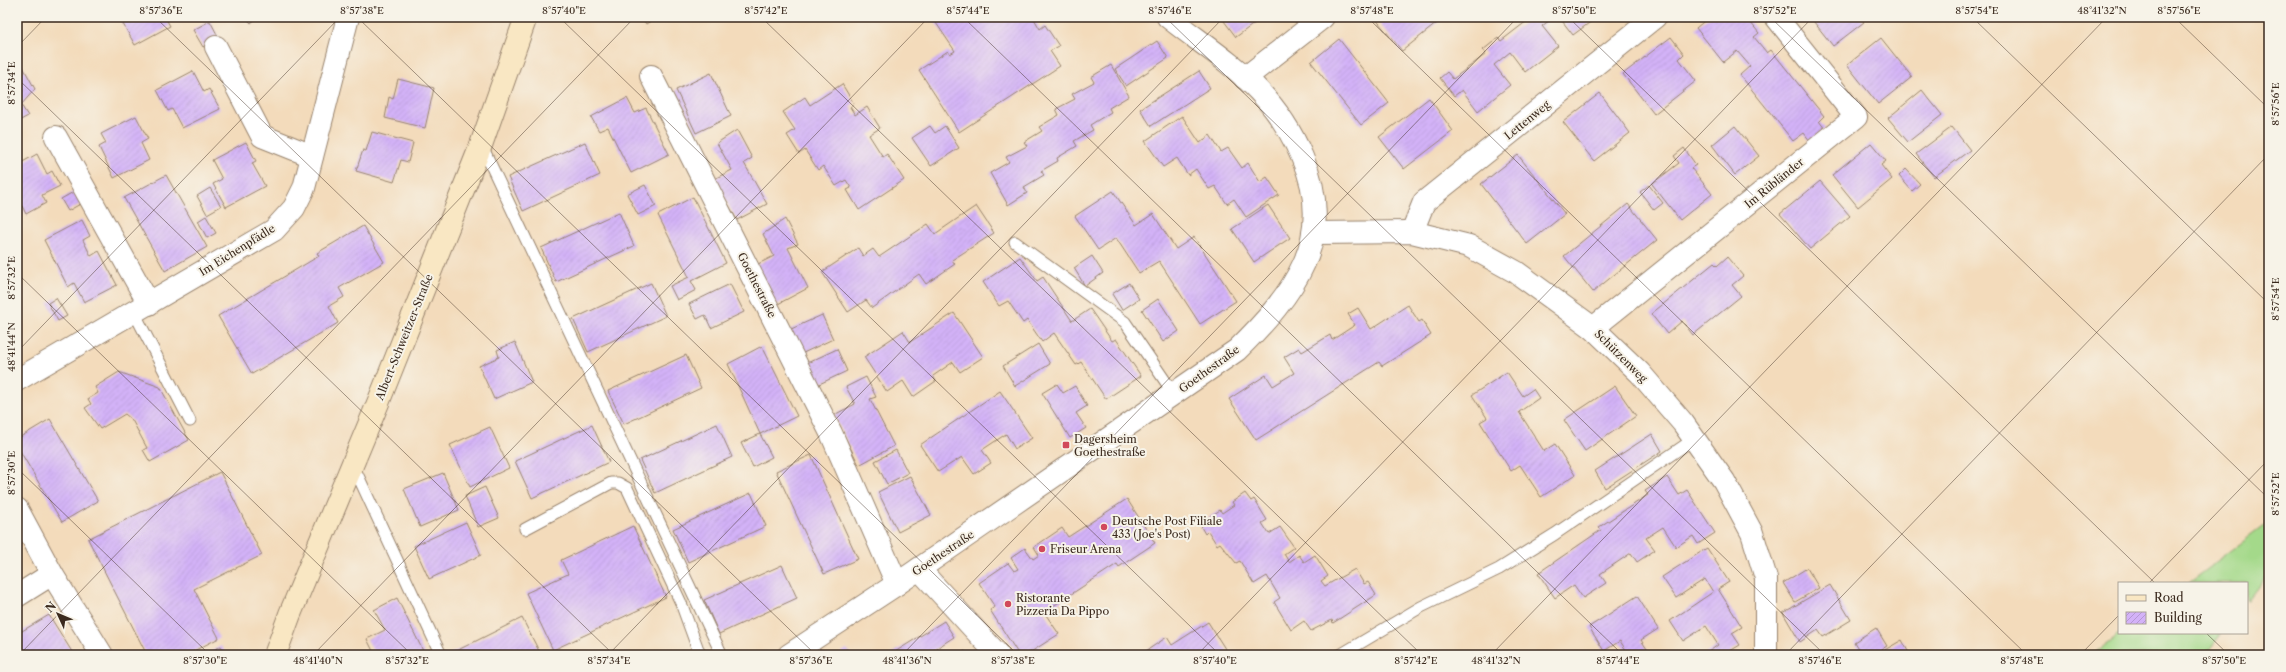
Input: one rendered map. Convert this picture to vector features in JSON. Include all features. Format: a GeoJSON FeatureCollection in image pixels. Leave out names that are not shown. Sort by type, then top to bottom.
{"type":"FeatureCollection","features":[{"type":"Feature","properties":{"kind":"street","name":"Im Eichenpfädle"},"geometry":{"type":"LineString","coordinates":[[17,380],[274,230],[294,208],[304,188],[348,17]]}},
{"type":"Feature","properties":{"kind":"street","name":"Albert-Schweitzer-Straße"},"geometry":{"type":"LineString","coordinates":[[275,655],[290,614],[481,145],[526,17]]}},
{"type":"Feature","properties":{"kind":"street","name":"Goethestraße"},"geometry":{"type":"LineString","coordinates":[[789,655],[919,570],[1237,350],[1267,321],[1289,291],[1303,265],[1314,232],[1316,203],[1311,176],[1296,143],[1276,112],[1246,78],[1168,17]]}},
{"type":"Feature","properties":{"kind":"street"},"geometry":{"type":"LineString","coordinates":[[1246,78],[1323,17]]}},
{"type":"Feature","properties":{"kind":"street","name":"Lettenweg"},"geometry":{"type":"LineString","coordinates":[[1412,232],[1424,202],[1655,17]]}},
{"type":"Feature","properties":{"kind":"street","name":"Im Rübländer"},"geometry":{"type":"LineString","coordinates":[[1593,328],[1856,117],[1776,17]]}},
{"type":"Feature","properties":{"kind":"street"},"geometry":{"type":"LineString","coordinates":[[216,47],[262,136],[312,156]]}},
{"type":"Feature","properties":{"kind":"street","name":"Goethestraße"},"geometry":{"type":"LineString","coordinates":[[651,76],[831,433],[897,584]]}},
{"type":"Feature","properties":{"kind":"street"},"geometry":{"type":"LineString","coordinates":[[56,137],[142,308]]}},
{"type":"Feature","properties":{"kind":"street","name":"Schützenweg"},"geometry":{"type":"LineString","coordinates":[[1314,232],[1412,232],[1468,246],[1516,272],[1593,328],[1640,373],[1694,439],[1724,481],[1752,533],[1766,578],[1766,655]]}},
{"type":"Feature","properties":{"kind":"street"},"geometry":{"type":"LineString","coordinates":[[17,509],[52,574],[102,655]]}},
{"type":"Feature","properties":{"kind":"street"},"geometry":{"type":"LineString","coordinates":[[919,570],[998,655]]}},
{"type":"Feature","properties":{"kind":"street"},"geometry":{"type":"LineString","coordinates":[[17,596],[52,574]]}},
{"type":"Feature","properties":{"kind":"lane"},"geometry":{"type":"LineString","coordinates":[[481,145],[722,655]]}},
{"type":"Feature","properties":{"kind":"lane"},"geometry":{"type":"LineString","coordinates":[[1016,242],[1125,322],[1174,394]]}},
{"type":"Feature","properties":{"kind":"lane"},"geometry":{"type":"LineString","coordinates":[[142,308],[190,421]]}},
{"type":"Feature","properties":{"kind":"lane"},"geometry":{"type":"LineString","coordinates":[[1340,655],[1421,607],[1512,561],[1555,534],[1694,439]]}},
{"type":"Feature","properties":{"kind":"lane"},"geometry":{"type":"LineString","coordinates":[[352,464],[441,655]]}},
{"type":"Feature","properties":{"kind":"lane"},"geometry":{"type":"LineString","coordinates":[[525,529],[612,483],[618,483],[626,488],[681,603],[700,655]]}},
{"type":"Feature","properties":{"kind":"green space"},"geometry":{"type":"Polygon","coordinates":[[[2269,522],[2269,573],[2248,600],[2248,582],[2189,582],[2269,522]]]}},
{"type":"Feature","properties":{"kind":"green space"},"geometry":{"type":"Polygon","coordinates":[[[2120,634],[2221,634],[2205,655],[2092,655],[2120,634]]]}},
{"type":"Feature","properties":{"kind":"building"},"geometry":{"type":"Polygon","coordinates":[[[119,17],[165,17],[170,26],[135,45],[119,17]]]}},
{"type":"Feature","properties":{"kind":"building"},"geometry":{"type":"Polygon","coordinates":[[[245,17],[258,17],[251,23],[245,17]]]}},
{"type":"Feature","properties":{"kind":"building"},"geometry":{"type":"Polygon","coordinates":[[[641,17],[657,17],[646,24],[641,17]]]}},
{"type":"Feature","properties":{"kind":"building"},"geometry":{"type":"Polygon","coordinates":[[[932,17],[998,17],[1002,23],[1011,17],[1033,17],[1040,29],[1045,25],[1059,46],[1050,51],[1060,66],[959,132],[919,70],[948,51],[950,54],[955,51],[932,17]]]}},
{"type":"Feature","properties":{"kind":"building"},"geometry":{"type":"Polygon","coordinates":[[[1221,17],[1263,17],[1236,37],[1221,17]]]}},
{"type":"Feature","properties":{"kind":"building"},"geometry":{"type":"Polygon","coordinates":[[[1374,17],[1440,17],[1442,19],[1402,51],[1374,17]]]}},
{"type":"Feature","properties":{"kind":"building"},"geometry":{"type":"Polygon","coordinates":[[[1532,17],[1554,17],[1542,26],[1558,46],[1525,72],[1510,52],[1494,65],[1510,85],[1478,111],[1462,90],[1454,96],[1440,78],[1447,72],[1453,79],[1486,54],[1483,50],[1498,38],[1501,41],[1532,17]]]}},
{"type":"Feature","properties":{"kind":"building"},"geometry":{"type":"Polygon","coordinates":[[[1559,17],[1597,17],[1573,35],[1559,17]]]}},
{"type":"Feature","properties":{"kind":"building"},"geometry":{"type":"Polygon","coordinates":[[[1709,17],[1746,17],[1759,33],[1754,37],[1767,53],[1771,50],[1824,116],[1819,121],[1825,129],[1810,141],[1804,133],[1793,141],[1740,75],[1750,66],[1737,51],[1723,62],[1696,28],[1709,17]]]}},
{"type":"Feature","properties":{"kind":"building"},"geometry":{"type":"Polygon","coordinates":[[[1810,17],[1859,17],[1864,22],[1833,46],[1810,17]]]}},
{"type":"Feature","properties":{"kind":"building"},"geometry":{"type":"Polygon","coordinates":[[[210,21],[219,38],[203,47],[193,30],[210,21]]]}},
{"type":"Feature","properties":{"kind":"building"},"geometry":{"type":"Polygon","coordinates":[[[1671,37],[1684,54],[1679,59],[1696,81],[1654,114],[1623,74],[1671,37]]]}},
{"type":"Feature","properties":{"kind":"building"},"geometry":{"type":"Polygon","coordinates":[[[1881,38],[1912,77],[1878,104],[1847,65],[1881,38]]]}},
{"type":"Feature","properties":{"kind":"building"},"geometry":{"type":"Polygon","coordinates":[[[1339,39],[1389,103],[1361,125],[1311,62],[1339,39]]]}},
{"type":"Feature","properties":{"kind":"building"},"geometry":{"type":"Polygon","coordinates":[[[1157,41],[1168,58],[1126,86],[1115,69],[1157,41]]]}},
{"type":"Feature","properties":{"kind":"building"},"geometry":{"type":"Polygon","coordinates":[[[22,65],[35,89],[21,105],[28,116],[17,122],[17,68],[22,65]]]}},
{"type":"Feature","properties":{"kind":"building"},"geometry":{"type":"Polygon","coordinates":[[[1111,65],[1129,96],[1109,108],[1111,112],[1090,125],[1093,130],[1074,141],[1077,146],[1057,158],[1058,161],[1041,171],[1044,175],[1024,187],[1027,193],[1008,205],[990,173],[1009,162],[1006,157],[1027,146],[1024,142],[1042,131],[1039,127],[1059,115],[1056,109],[1075,99],[1072,94],[1094,82],[1091,77],[1111,65]]]}},
{"type":"Feature","properties":{"kind":"building"},"geometry":{"type":"Polygon","coordinates":[[[193,71],[204,92],[209,89],[220,109],[182,128],[172,109],[168,111],[157,90],[193,71]]]}},
{"type":"Feature","properties":{"kind":"building"},"geometry":{"type":"Polygon","coordinates":[[[1199,71],[1210,88],[1151,126],[1140,109],[1199,71]]]}},
{"type":"Feature","properties":{"kind":"building"},"geometry":{"type":"Polygon","coordinates":[[[711,73],[731,116],[696,133],[676,90],[711,73]]]}},
{"type":"Feature","properties":{"kind":"building"},"geometry":{"type":"Polygon","coordinates":[[[398,79],[434,88],[425,128],[385,118],[389,97],[393,99],[398,79]]]}},
{"type":"Feature","properties":{"kind":"building"},"geometry":{"type":"Polygon","coordinates":[[[842,84],[854,104],[850,107],[855,115],[867,107],[880,128],[869,135],[883,157],[887,154],[904,180],[859,210],[847,190],[851,188],[846,180],[836,186],[823,166],[818,170],[805,150],[799,154],[787,135],[795,130],[783,112],[805,97],[810,105],[842,84]]]}},
{"type":"Feature","properties":{"kind":"building"},"geometry":{"type":"Polygon","coordinates":[[[1922,90],[1942,115],[1908,142],[1888,118],[1922,90]]]}},
{"type":"Feature","properties":{"kind":"building"},"geometry":{"type":"Polygon","coordinates":[[[1600,93],[1630,133],[1594,161],[1563,122],[1600,93]]]}},
{"type":"Feature","properties":{"kind":"building"},"geometry":{"type":"Polygon","coordinates":[[[627,98],[635,113],[646,108],[669,154],[631,173],[608,127],[599,131],[591,117],[627,98]]]}},
{"type":"Feature","properties":{"kind":"building"},"geometry":{"type":"Polygon","coordinates":[[[1429,98],[1453,131],[1404,169],[1379,137],[1429,98]]]}},
{"type":"Feature","properties":{"kind":"building"},"geometry":{"type":"Polygon","coordinates":[[[136,116],[148,139],[141,143],[149,160],[114,178],[99,147],[106,143],[101,134],[136,116]]]}},
{"type":"Feature","properties":{"kind":"building"},"geometry":{"type":"Polygon","coordinates":[[[1182,116],[1200,143],[1210,135],[1221,152],[1228,148],[1242,168],[1248,163],[1260,182],[1267,177],[1279,195],[1246,217],[1234,199],[1227,204],[1215,186],[1209,189],[1196,169],[1188,175],[1177,158],[1163,167],[1145,141],[1182,116]]]}},
{"type":"Feature","properties":{"kind":"building"},"geometry":{"type":"Polygon","coordinates":[[[930,126],[935,133],[945,126],[959,148],[931,166],[912,138],[930,126]]]}},
{"type":"Feature","properties":{"kind":"building"},"geometry":{"type":"Polygon","coordinates":[[[1735,126],[1759,156],[1735,175],[1712,145],[1735,126]]]}},
{"type":"Feature","properties":{"kind":"building"},"geometry":{"type":"Polygon","coordinates":[[[1952,127],[1970,150],[1934,177],[1916,154],[1952,127]]]}},
{"type":"Feature","properties":{"kind":"building"},"geometry":{"type":"Polygon","coordinates":[[[737,130],[752,158],[744,163],[767,204],[737,220],[714,179],[732,170],[717,143],[737,130]]]}},
{"type":"Feature","properties":{"kind":"building"},"geometry":{"type":"Polygon","coordinates":[[[372,132],[413,143],[408,162],[401,160],[394,182],[356,171],[363,150],[366,151],[372,132]]]}},
{"type":"Feature","properties":{"kind":"building"},"geometry":{"type":"Polygon","coordinates":[[[246,142],[256,161],[252,163],[265,186],[226,207],[213,184],[222,179],[212,160],[246,142]]]}},
{"type":"Feature","properties":{"kind":"building"},"geometry":{"type":"Polygon","coordinates":[[[585,142],[600,175],[523,211],[508,177],[585,142]]]}},
{"type":"Feature","properties":{"kind":"building"},"geometry":{"type":"Polygon","coordinates":[[[1871,143],[1886,161],[1881,165],[1892,179],[1858,207],[1832,175],[1871,143]]]}},
{"type":"Feature","properties":{"kind":"building"},"geometry":{"type":"Polygon","coordinates":[[[1684,148],[1696,165],[1691,168],[1712,194],[1680,220],[1652,184],[1679,163],[1674,156],[1684,148]]]}},
{"type":"Feature","properties":{"kind":"building"},"geometry":{"type":"Polygon","coordinates":[[[37,154],[47,174],[52,171],[60,186],[42,195],[46,203],[26,214],[22,206],[18,208],[17,205],[17,165],[37,154]]]}},
{"type":"Feature","properties":{"kind":"building"},"geometry":{"type":"Polygon","coordinates":[[[1518,155],[1565,214],[1527,244],[1481,184],[1518,155]]]}},
{"type":"Feature","properties":{"kind":"building"},"geometry":{"type":"Polygon","coordinates":[[[1906,169],[1920,184],[1912,191],[1899,176],[1906,169]]]}},
{"type":"Feature","properties":{"kind":"building"},"geometry":{"type":"Polygon","coordinates":[[[166,175],[207,247],[165,271],[124,198],[166,175]]]}},
{"type":"Feature","properties":{"kind":"building"},"geometry":{"type":"Polygon","coordinates":[[[1820,181],[1850,216],[1810,249],[1780,214],[1820,181]]]}},
{"type":"Feature","properties":{"kind":"building"},"geometry":{"type":"Polygon","coordinates":[[[645,185],[656,206],[638,215],[627,194],[645,185]]]}},
{"type":"Feature","properties":{"kind":"building"},"geometry":{"type":"Polygon","coordinates":[[[1649,185],[1663,203],[1654,210],[1640,192],[1649,185]]]}},
{"type":"Feature","properties":{"kind":"building"},"geometry":{"type":"Polygon","coordinates":[[[210,188],[221,206],[207,214],[197,196],[210,188]]]}},
{"type":"Feature","properties":{"kind":"building"},"geometry":{"type":"Polygon","coordinates":[[[75,191],[82,203],[68,211],[61,199],[75,191]]]}},
{"type":"Feature","properties":{"kind":"building"},"geometry":{"type":"Polygon","coordinates":[[[1113,191],[1136,225],[1153,214],[1176,249],[1194,237],[1236,301],[1200,324],[1159,261],[1139,273],[1116,238],[1098,250],[1075,216],[1113,191]]]}},
{"type":"Feature","properties":{"kind":"building"},"geometry":{"type":"Polygon","coordinates":[[[693,197],[726,263],[691,281],[696,290],[677,300],[670,286],[689,277],[658,215],[693,197]]]}},
{"type":"Feature","properties":{"kind":"building"},"geometry":{"type":"Polygon","coordinates":[[[1628,204],[1657,240],[1593,292],[1564,256],[1628,204]]]}},
{"type":"Feature","properties":{"kind":"building"},"geometry":{"type":"Polygon","coordinates":[[[1268,205],[1290,238],[1254,262],[1232,229],[1268,205]]]}},
{"type":"Feature","properties":{"kind":"building"},"geometry":{"type":"Polygon","coordinates":[[[976,206],[994,233],[952,260],[955,264],[926,284],[919,274],[872,308],[866,300],[848,312],[822,272],[858,248],[863,256],[873,249],[879,257],[928,224],[935,234],[976,206]]]}},
{"type":"Feature","properties":{"kind":"building"},"geometry":{"type":"Polygon","coordinates":[[[619,212],[634,246],[556,282],[541,248],[619,212]]]}},
{"type":"Feature","properties":{"kind":"building"},"geometry":{"type":"Polygon","coordinates":[[[206,216],[216,233],[207,238],[198,221],[206,216]]]}},
{"type":"Feature","properties":{"kind":"building"},"geometry":{"type":"Polygon","coordinates":[[[785,219],[798,244],[788,248],[808,288],[776,305],[756,265],[774,256],[763,234],[785,219]]]}},
{"type":"Feature","properties":{"kind":"building"},"geometry":{"type":"Polygon","coordinates":[[[82,220],[90,236],[83,240],[91,256],[99,251],[117,285],[84,302],[74,283],[68,287],[44,240],[82,220]]]}},
{"type":"Feature","properties":{"kind":"building"},"geometry":{"type":"Polygon","coordinates":[[[363,226],[384,262],[339,288],[344,297],[329,306],[338,323],[252,374],[218,316],[319,256],[317,253],[363,226]]]}},
{"type":"Feature","properties":{"kind":"building"},"geometry":{"type":"Polygon","coordinates":[[[1092,256],[1103,273],[1085,286],[1074,268],[1092,256]]]}},
{"type":"Feature","properties":{"kind":"building"},"geometry":{"type":"Polygon","coordinates":[[[1020,257],[1037,281],[1043,277],[1072,321],[1090,309],[1112,341],[1116,339],[1141,376],[1106,399],[1081,362],[1076,365],[1054,333],[1042,342],[1027,320],[1023,323],[1008,301],[999,306],[983,282],[1020,257]]]}},
{"type":"Feature","properties":{"kind":"building"},"geometry":{"type":"Polygon","coordinates":[[[1727,257],[1743,276],[1732,285],[1741,296],[1693,335],[1682,321],[1667,334],[1651,314],[1714,263],[1717,266],[1727,257]]]}},
{"type":"Feature","properties":{"kind":"building"},"geometry":{"type":"Polygon","coordinates":[[[651,283],[666,316],[588,352],[573,319],[651,283]]]}},
{"type":"Feature","properties":{"kind":"building"},"geometry":{"type":"Polygon","coordinates":[[[1129,283],[1139,299],[1122,310],[1112,294],[1129,283]]]}},
{"type":"Feature","properties":{"kind":"building"},"geometry":{"type":"Polygon","coordinates":[[[730,284],[744,312],[711,328],[705,315],[697,319],[689,304],[730,284]]]}},
{"type":"Feature","properties":{"kind":"building"},"geometry":{"type":"Polygon","coordinates":[[[56,298],[67,316],[58,321],[48,303],[56,298]]]}},
{"type":"Feature","properties":{"kind":"building"},"geometry":{"type":"Polygon","coordinates":[[[1158,299],[1179,331],[1163,342],[1142,310],[1158,299]]]}},
{"type":"Feature","properties":{"kind":"building"},"geometry":{"type":"Polygon","coordinates":[[[1408,305],[1419,322],[1422,320],[1431,335],[1382,366],[1379,362],[1256,440],[1229,399],[1266,375],[1273,386],[1294,373],[1284,357],[1299,348],[1302,352],[1330,335],[1332,340],[1355,325],[1348,314],[1358,308],[1371,329],[1408,305]]]}},
{"type":"Feature","properties":{"kind":"building"},"geometry":{"type":"Polygon","coordinates":[[[954,313],[983,357],[960,372],[953,362],[933,376],[936,381],[913,397],[903,381],[887,392],[864,357],[903,331],[910,342],[954,313]]]}},
{"type":"Feature","properties":{"kind":"building"},"geometry":{"type":"Polygon","coordinates":[[[822,315],[833,339],[801,354],[789,330],[822,315]]]}},
{"type":"Feature","properties":{"kind":"building"},"geometry":{"type":"Polygon","coordinates":[[[515,342],[532,382],[494,399],[479,366],[499,357],[497,350],[515,342]]]}},
{"type":"Feature","properties":{"kind":"building"},"geometry":{"type":"Polygon","coordinates":[[[1038,344],[1050,364],[1015,386],[1003,366],[1038,344]]]}},
{"type":"Feature","properties":{"kind":"building"},"geometry":{"type":"Polygon","coordinates":[[[762,346],[797,416],[760,434],[728,364],[762,346]]]}},
{"type":"Feature","properties":{"kind":"building"},"geometry":{"type":"Polygon","coordinates":[[[837,349],[847,371],[815,386],[805,364],[837,349]]]}},
{"type":"Feature","properties":{"kind":"building"},"geometry":{"type":"Polygon","coordinates":[[[686,355],[701,388],[624,424],[608,391],[686,355]]]}},
{"type":"Feature","properties":{"kind":"building"},"geometry":{"type":"Polygon","coordinates":[[[119,372],[160,387],[189,440],[150,462],[143,450],[147,448],[132,420],[125,414],[100,429],[85,408],[91,404],[88,399],[98,393],[95,387],[119,372]]]}},
{"type":"Feature","properties":{"kind":"building"},"geometry":{"type":"Polygon","coordinates":[[[1507,372],[1523,396],[1533,389],[1539,398],[1519,412],[1544,451],[1555,444],[1575,475],[1541,497],[1520,465],[1511,471],[1480,422],[1487,418],[1472,395],[1507,372]]]}},
{"type":"Feature","properties":{"kind":"building"},"geometry":{"type":"Polygon","coordinates":[[[866,377],[876,397],[870,399],[894,446],[859,465],[834,415],[855,404],[846,387],[866,377]]]}},
{"type":"Feature","properties":{"kind":"building"},"geometry":{"type":"Polygon","coordinates":[[[1057,384],[1063,393],[1075,386],[1087,406],[1076,413],[1086,428],[1070,438],[1042,393],[1057,384]]]}},
{"type":"Feature","properties":{"kind":"building"},"geometry":{"type":"Polygon","coordinates":[[[1615,386],[1636,416],[1585,451],[1564,420],[1615,386]]]}},
{"type":"Feature","properties":{"kind":"building"},"geometry":{"type":"Polygon","coordinates":[[[1000,391],[1032,438],[1015,449],[1006,434],[982,450],[991,463],[974,474],[962,457],[938,472],[920,445],[1000,391]]]}},
{"type":"Feature","properties":{"kind":"building"},"geometry":{"type":"Polygon","coordinates":[[[50,419],[98,501],[62,522],[17,446],[17,439],[50,419]]]}},
{"type":"Feature","properties":{"kind":"building"},"geometry":{"type":"Polygon","coordinates":[[[717,424],[732,457],[655,493],[640,460],[717,424]]]}},
{"type":"Feature","properties":{"kind":"building"},"geometry":{"type":"Polygon","coordinates":[[[592,425],[609,462],[532,498],[515,461],[592,425]]]}},
{"type":"Feature","properties":{"kind":"building"},"geometry":{"type":"Polygon","coordinates":[[[490,427],[509,468],[470,487],[450,445],[490,427]]]}},
{"type":"Feature","properties":{"kind":"building"},"geometry":{"type":"Polygon","coordinates":[[[760,434],[772,457],[753,467],[741,443],[760,434]]]}},
{"type":"Feature","properties":{"kind":"building"},"geometry":{"type":"Polygon","coordinates":[[[1652,434],[1662,451],[1605,488],[1595,471],[1652,434]]]}},
{"type":"Feature","properties":{"kind":"building"},"geometry":{"type":"Polygon","coordinates":[[[896,450],[908,473],[887,484],[875,461],[896,450]]]}},
{"type":"Feature","properties":{"kind":"building"},"geometry":{"type":"Polygon","coordinates":[[[811,455],[858,559],[824,574],[776,471],[811,455]]]}},
{"type":"Feature","properties":{"kind":"building"},"geometry":{"type":"Polygon","coordinates":[[[220,472],[262,555],[194,589],[219,638],[186,655],[147,655],[88,539],[220,472]]]}},
{"type":"Feature","properties":{"kind":"building"},"geometry":{"type":"Polygon","coordinates":[[[443,473],[459,510],[420,527],[404,489],[443,473]]]}},
{"type":"Feature","properties":{"kind":"building"},"geometry":{"type":"Polygon","coordinates":[[[910,476],[931,515],[898,532],[878,492],[910,476]]]}},
{"type":"Feature","properties":{"kind":"building"},"geometry":{"type":"Polygon","coordinates":[[[1667,477],[1679,495],[1687,490],[1715,533],[1698,544],[1693,536],[1676,547],[1663,527],[1646,538],[1655,550],[1637,562],[1631,553],[1600,574],[1606,583],[1583,598],[1574,585],[1555,598],[1538,573],[1601,530],[1599,527],[1648,495],[1645,491],[1667,477]]]}},
{"type":"Feature","properties":{"kind":"building"},"geometry":{"type":"Polygon","coordinates":[[[485,487],[499,518],[478,527],[465,496],[485,487]]]}},
{"type":"Feature","properties":{"kind":"building"},"geometry":{"type":"Polygon","coordinates":[[[751,493],[766,526],[688,562],[673,529],[751,493]]]}},
{"type":"Feature","properties":{"kind":"building"},"geometry":{"type":"Polygon","coordinates":[[[1245,493],[1251,501],[1254,499],[1267,520],[1262,523],[1269,534],[1280,527],[1294,547],[1284,554],[1289,562],[1299,555],[1304,562],[1315,555],[1328,576],[1321,581],[1325,586],[1355,569],[1364,584],[1368,582],[1376,595],[1333,623],[1332,620],[1311,631],[1304,621],[1291,630],[1274,602],[1280,598],[1267,576],[1254,584],[1240,561],[1236,563],[1220,543],[1217,545],[1208,531],[1205,534],[1201,527],[1203,525],[1202,522],[1220,510],[1222,513],[1234,505],[1232,502],[1245,493]]]}},
{"type":"Feature","properties":{"kind":"building"},"geometry":{"type":"Polygon","coordinates":[[[1127,499],[1155,543],[1119,567],[1117,564],[1044,612],[1059,634],[1026,655],[1019,655],[990,610],[995,607],[979,583],[1008,563],[1014,571],[1018,569],[1011,558],[1025,548],[1033,559],[1039,555],[1034,547],[1062,528],[1068,537],[1127,499]]]}},
{"type":"Feature","properties":{"kind":"building"},"geometry":{"type":"Polygon","coordinates":[[[466,522],[481,555],[429,579],[414,546],[466,522]]]}},
{"type":"Feature","properties":{"kind":"building"},"geometry":{"type":"Polygon","coordinates":[[[633,526],[666,597],[553,650],[526,593],[568,574],[561,560],[633,526]]]}},
{"type":"Feature","properties":{"kind":"building"},"geometry":{"type":"Polygon","coordinates":[[[1707,548],[1729,582],[1718,589],[1742,627],[1732,633],[1740,645],[1730,651],[1732,655],[1704,655],[1718,645],[1706,626],[1683,641],[1670,621],[1713,592],[1705,579],[1676,598],[1662,577],[1707,548]]]}},
{"type":"Feature","properties":{"kind":"building"},"geometry":{"type":"Polygon","coordinates":[[[782,565],[797,598],[719,634],[704,600],[782,565]]]}},
{"type":"Feature","properties":{"kind":"building"},"geometry":{"type":"Polygon","coordinates":[[[1807,568],[1819,588],[1795,602],[1783,583],[1807,568]]]}},
{"type":"Feature","properties":{"kind":"building"},"geometry":{"type":"Polygon","coordinates":[[[1830,585],[1851,620],[1823,637],[1818,630],[1800,642],[1783,613],[1830,585]]]}},
{"type":"Feature","properties":{"kind":"building"},"geometry":{"type":"Polygon","coordinates":[[[1637,596],[1658,629],[1641,640],[1651,655],[1618,655],[1626,650],[1620,641],[1604,651],[1589,627],[1637,596]]]}},
{"type":"Feature","properties":{"kind":"building"},"geometry":{"type":"Polygon","coordinates":[[[397,598],[425,655],[375,655],[367,639],[385,630],[374,610],[397,598]]]}},
{"type":"Feature","properties":{"kind":"building"},"geometry":{"type":"Polygon","coordinates":[[[49,615],[74,655],[17,655],[17,634],[49,615]]]}},
{"type":"Feature","properties":{"kind":"building"},"geometry":{"type":"Polygon","coordinates":[[[522,618],[539,651],[531,655],[448,655],[522,618]]]}},
{"type":"Feature","properties":{"kind":"building"},"geometry":{"type":"Polygon","coordinates":[[[944,621],[954,637],[926,655],[890,655],[944,621]]]}},
{"type":"Feature","properties":{"kind":"building"},"geometry":{"type":"Polygon","coordinates":[[[1208,622],[1229,655],[1140,655],[1167,637],[1172,645],[1208,622]]]}},
{"type":"Feature","properties":{"kind":"building"},"geometry":{"type":"Polygon","coordinates":[[[1876,628],[1887,646],[1872,655],[1862,655],[1854,642],[1876,628]]]}},
{"type":"Feature","properties":{"kind":"building"},"geometry":{"type":"Polygon","coordinates":[[[1902,640],[1910,655],[1876,655],[1902,640]]]}},
{"type":"Feature","properties":{"kind":"building"},"geometry":{"type":"Polygon","coordinates":[[[221,646],[227,655],[205,655],[221,646]]]}},
{"type":"Feature","properties":{"kind":"building"},"geometry":{"type":"Polygon","coordinates":[[[847,649],[851,655],[838,655],[847,649]]]}},
{"type":"Feature","properties":{"kind":"building"},"geometry":{"type":"Polygon","coordinates":[[[965,651],[967,655],[959,655],[965,651]]]}},
{"type":"Feature","properties":{"kind":"place","name":"Dagersheim Goethestraße"},"geometry":{"type":"Point","coordinates":[1066,445]}},
{"type":"Feature","properties":{"kind":"place","name":"Deutsche Post Filiale 433 (Joe's Post)"},"geometry":{"type":"Point","coordinates":[1104,527]}},
{"type":"Feature","properties":{"kind":"place","name":"Friseur Arena"},"geometry":{"type":"Point","coordinates":[1042,549]}},
{"type":"Feature","properties":{"kind":"place","name":"Ristorante Pizzeria Da Pippo"},"geometry":{"type":"Point","coordinates":[1008,604]}}]}
